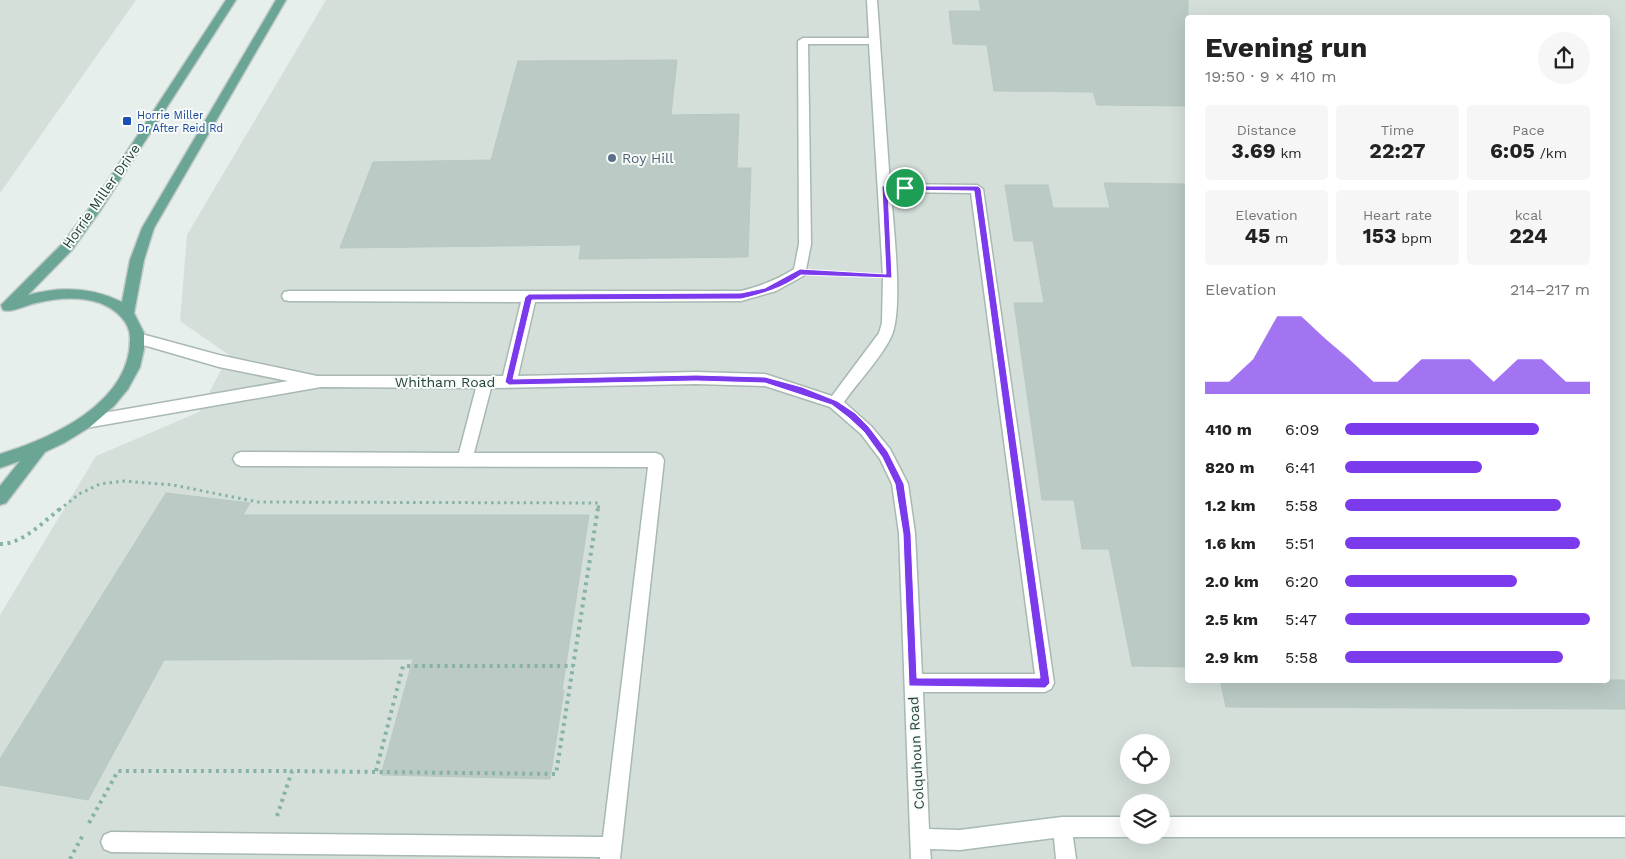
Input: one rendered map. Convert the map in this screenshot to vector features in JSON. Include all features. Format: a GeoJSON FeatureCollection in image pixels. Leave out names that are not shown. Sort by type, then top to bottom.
{"type":"FeatureCollection","features":[{"type":"Feature","properties":{"kind":"main road","name":"Horrie Miller Drive"},"geometry":{"type":"LineString","coordinates":[[4,307],[67,247],[101,200],[231,0]]}},
{"type":"Feature","properties":{"kind":"main road"},"geometry":{"type":"LineString","coordinates":[[0,461],[38,450],[63,437],[86,422],[109,402],[126,380],[136,358],[138,338],[135,324],[127,312],[137,260],[148,228],[281,0]]}},
{"type":"Feature","properties":{"kind":"main road","name":"Horrie Miller Drive"},"geometry":{"type":"LineString","coordinates":[[4,307],[44,296],[78,293],[106,299],[127,312]]}},
{"type":"Feature","properties":{"kind":"main road"},"geometry":{"type":"LineString","coordinates":[[0,498],[38,450]]}},
{"type":"Feature","properties":{"kind":"street"},"geometry":{"type":"LineString","coordinates":[[834,403],[885,335],[889,323],[890,276],[872,0]]}},
{"type":"Feature","properties":{"kind":"street"},"geometry":{"type":"LineString","coordinates":[[289,296],[741,296],[766,290],[800,272],[805,244],[803,41],[875,41]]}},
{"type":"Feature","properties":{"kind":"street"},"geometry":{"type":"LineString","coordinates":[[884,188],[978,189],[1045,683],[912,682]]}},
{"type":"Feature","properties":{"kind":"street"},"geometry":{"type":"LineString","coordinates":[[509,382],[529,297]]}},
{"type":"Feature","properties":{"kind":"street","name":"Whitham Road"},"geometry":{"type":"LineString","coordinates":[[138,338],[220,361],[321,382]]}},
{"type":"Feature","properties":{"kind":"street","name":"Whitham Road"},"geometry":{"type":"LineString","coordinates":[[86,422],[321,382],[509,382],[696,378],[765,380],[802,390],[834,403]]}},
{"type":"Feature","properties":{"kind":"street"},"geometry":{"type":"LineString","coordinates":[[465,460],[485,382]]}},
{"type":"Feature","properties":{"kind":"street","name":"Colquhoun Road"},"geometry":{"type":"LineString","coordinates":[[834,403],[852,416],[866,430],[885,454],[900,484],[907,534],[921,859]]}},
{"type":"Feature","properties":{"kind":"street"},"geometry":{"type":"LineString","coordinates":[[110,842],[610,853],[656,460],[241,459]]}},
{"type":"Feature","properties":{"kind":"street"},"geometry":{"type":"LineString","coordinates":[[920,839],[960,840],[1062,827],[1120,827]]}},
{"type":"Feature","properties":{"kind":"street"},"geometry":{"type":"LineString","coordinates":[[1062,827],[1066,859]]}},
{"type":"Feature","properties":{"kind":"street"},"geometry":{"type":"LineString","coordinates":[[1170,827],[1625,827]]}},
{"type":"Feature","properties":{"kind":"path"},"geometry":{"type":"LineString","coordinates":[[800,272],[890,276]]}},
{"type":"Feature","properties":{"kind":"path"},"geometry":{"type":"LineString","coordinates":[[0,544],[8,544],[20,539],[79,494],[100,484],[124,481],[173,485],[258,502],[599,503],[556,774],[292,770],[118,770],[70,859]]}},
{"type":"Feature","properties":{"kind":"path"},"geometry":{"type":"LineString","coordinates":[[376,771],[403,666],[573,666]]}},
{"type":"Feature","properties":{"kind":"path"},"geometry":{"type":"LineString","coordinates":[[268,844],[292,770]]}},
{"type":"Feature","properties":{"kind":"shaded area"},"geometry":{"type":"Polygon","coordinates":[[[0,0],[136,0],[0,193],[0,0]]]}},
{"type":"Feature","properties":{"kind":"shaded area"},"geometry":{"type":"Polygon","coordinates":[[[326,0],[1625,0],[1625,859],[0,859],[0,615],[96,456],[199,412],[229,355],[180,321],[187,235],[326,0]]]}},
{"type":"Feature","properties":{"kind":"building"},"geometry":{"type":"Polygon","coordinates":[[[979,0],[1188,0],[1188,15],[1185,15],[1185,106],[1097,105],[1093,92],[994,91],[987,45],[953,44],[949,11],[981,11],[979,0]]]}},
{"type":"Feature","properties":{"kind":"building","name":"Roy Hill"},"geometry":{"type":"Polygon","coordinates":[[[677,60],[671,115],[739,114],[737,168],[751,168],[748,257],[579,259],[581,245],[340,248],[373,162],[491,160],[518,61],[677,60]]]}},
{"type":"Feature","properties":{"kind":"building"},"geometry":{"type":"Polygon","coordinates":[[[1104,183],[1185,184],[1185,667],[1132,666],[1109,549],[1082,549],[1074,500],[1042,500],[1014,303],[1044,303],[1033,241],[1014,241],[1005,185],[1048,185],[1053,208],[1110,208],[1104,183]]]}},
{"type":"Feature","properties":{"kind":"building"},"geometry":{"type":"Polygon","coordinates":[[[166,493],[250,503],[243,515],[589,515],[550,779],[381,775],[413,659],[164,660],[88,800],[0,785],[0,759],[166,493]]]}},
{"type":"Feature","properties":{"kind":"building"},"geometry":{"type":"Polygon","coordinates":[[[1610,680],[1625,680],[1625,709],[1226,707],[1221,683],[1610,683],[1610,680]]]}},
{"type":"Feature","properties":{"kind":"place","name":"Horrie Miller Dr After Reid Rd"},"geometry":{"type":"Point","coordinates":[127,121]}},
{"type":"Feature","properties":{"kind":"place","name":"Roy Hill"},"geometry":{"type":"Point","coordinates":[612,158]}},
{"type":"Feature","properties":{"kind":"route"},"geometry":{"type":"LineString","coordinates":[[884,188],[905,188],[978,189],[1045,683],[912,682],[907,534],[900,484],[885,454],[866,430],[852,416],[834,403],[802,390],[765,380],[696,378],[509,382],[529,297],[741,296],[766,290],[800,272],[890,276],[884,188]]}}]}
